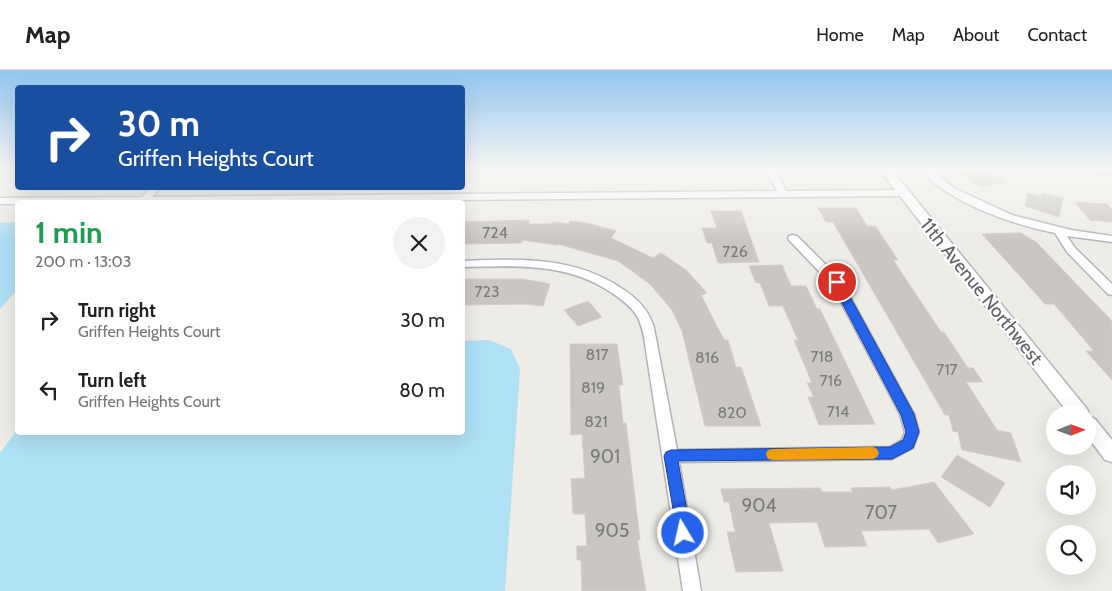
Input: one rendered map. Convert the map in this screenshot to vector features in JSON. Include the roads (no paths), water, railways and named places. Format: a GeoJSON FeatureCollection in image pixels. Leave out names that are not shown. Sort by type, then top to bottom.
{"type":"FeatureCollection","features":[{"type":"Feature","properties":{"kind":"street"},"geometry":{"type":"LineString","coordinates":[[145,199],[150,193]]}},
{"type":"Feature","properties":{"kind":"street"},"geometry":{"type":"LineString","coordinates":[[72,200],[866,193]]}},
{"type":"Feature","properties":{"kind":"street","name":"11th Avenue Northwest"},"geometry":{"type":"LineString","coordinates":[[904,193],[1073,405]]}},
{"type":"Feature","properties":{"kind":"street"},"geometry":{"type":"LineString","coordinates":[[958,193],[1014,218],[1060,232],[1112,239]]}},
{"type":"Feature","properties":{"kind":"street"},"geometry":{"type":"LineString","coordinates":[[0,201],[15,201]]}},
{"type":"Feature","properties":{"kind":"street"},"geometry":{"type":"LineString","coordinates":[[1060,232],[1071,250],[1112,290]]}},
{"type":"Feature","properties":{"kind":"street"},"geometry":{"type":"LineString","coordinates":[[671,456],[892,453],[908,444],[912,432],[907,414],[837,282],[793,238]]}},
{"type":"Feature","properties":{"kind":"street"},"geometry":{"type":"LineString","coordinates":[[465,264],[540,262],[570,268],[598,277],[633,303],[645,319],[654,357],[692,591]]}},
{"type":"Feature","properties":{"kind":"street"},"geometry":{"type":"LineString","coordinates":[[1096,434],[1112,454]]}},
{"type":"Feature","properties":{"kind":"water"},"geometry":{"type":"Polygon","coordinates":[[[15,222],[15,292],[0,309],[0,223],[15,222]]]}},
{"type":"Feature","properties":{"kind":"water"},"geometry":{"type":"Polygon","coordinates":[[[489,340],[511,349],[520,369],[505,591],[0,591],[0,453],[15,433],[15,435],[465,435],[465,341],[489,340]]]}}]}
